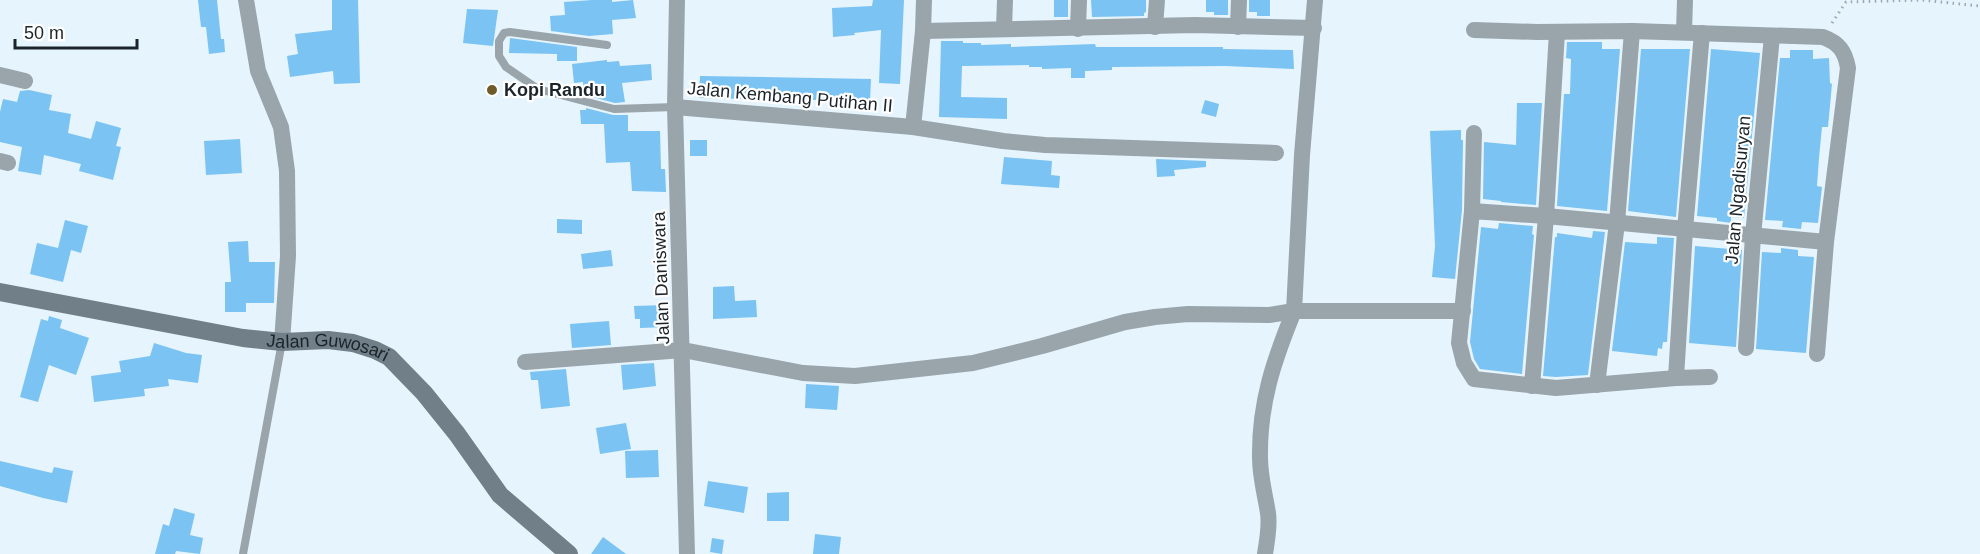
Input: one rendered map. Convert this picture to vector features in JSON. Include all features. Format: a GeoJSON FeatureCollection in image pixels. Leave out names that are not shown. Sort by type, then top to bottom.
{"type":"FeatureCollection","features":[{"type":"Feature","properties":{"kind":"street"},"geometry":{"type":"LineString","coordinates":[[246,0],[258,71],[281,127],[286,171],[288,256],[282,342]]}},
{"type":"Feature","properties":{"kind":"street","name":"Jalan Daniswara"},"geometry":{"type":"LineString","coordinates":[[677,0],[675,107],[687,554]]}},
{"type":"Feature","properties":{"kind":"street","name":"Jalan Kembang Putihan II"},"geometry":{"type":"LineString","coordinates":[[675,107],[913,127],[924,0]]}},
{"type":"Feature","properties":{"kind":"street"},"geometry":{"type":"LineString","coordinates":[[1004,29],[1005,0]]}},
{"type":"Feature","properties":{"kind":"street"},"geometry":{"type":"LineString","coordinates":[[1078,29],[1079,0]]}},
{"type":"Feature","properties":{"kind":"street"},"geometry":{"type":"LineString","coordinates":[[1155,27],[1156,0]]}},
{"type":"Feature","properties":{"kind":"street"},"geometry":{"type":"LineString","coordinates":[[1238,27],[1239,0]]}},
{"type":"Feature","properties":{"kind":"street"},"geometry":{"type":"LineString","coordinates":[[1265,554],[1268,514],[1260,459],[1260,421],[1272,365],[1294,310],[1302,155],[1315,0]]}},
{"type":"Feature","properties":{"kind":"street"},"geometry":{"type":"LineString","coordinates":[[1684,32],[1685,0]]}},
{"type":"Feature","properties":{"kind":"street"},"geometry":{"type":"LineString","coordinates":[[923,31],[1155,27],[1314,28]]}},
{"type":"Feature","properties":{"kind":"street"},"geometry":{"type":"LineString","coordinates":[[1474,30],[1684,32],[1823,37],[1840,47],[1846,57],[1848,68],[1826,242],[1817,354]]}},
{"type":"Feature","properties":{"kind":"street"},"geometry":{"type":"LineString","coordinates":[[1597,384],[1617,223],[1632,31]]}},
{"type":"Feature","properties":{"kind":"street"},"geometry":{"type":"LineString","coordinates":[[1532,386],[1546,216],[1557,32]]}},
{"type":"Feature","properties":{"kind":"street"},"geometry":{"type":"LineString","coordinates":[[1676,378],[1702,33]]}},
{"type":"Feature","properties":{"kind":"street","name":"Jalan Ngadisuryan"},"geometry":{"type":"LineString","coordinates":[[1746,348],[1753,236],[1772,36]]}},
{"type":"Feature","properties":{"kind":"street"},"geometry":{"type":"LineString","coordinates":[[0,75],[25,81]]}},
{"type":"Feature","properties":{"kind":"street"},"geometry":{"type":"LineString","coordinates":[[913,127],[1045,145],[1276,153]]}},
{"type":"Feature","properties":{"kind":"street"},"geometry":{"type":"LineString","coordinates":[[1474,133],[1472,211],[1459,343],[1464,363],[1474,379],[1556,388],[1710,377]]}},
{"type":"Feature","properties":{"kind":"street"},"geometry":{"type":"LineString","coordinates":[[1472,211],[1826,242]]}},
{"type":"Feature","properties":{"kind":"street","name":"Jalan Guwosari"},"geometry":{"type":"LineString","coordinates":[[0,292],[243,338],[282,342],[328,340],[353,343],[375,350],[389,357],[424,393],[457,434],[500,495],[569,554]]}},
{"type":"Feature","properties":{"kind":"street"},"geometry":{"type":"LineString","coordinates":[[525,362],[683,350],[803,373],[855,376],[973,363],[1125,322],[1155,317],[1188,314],[1269,315],[1294,310],[1463,311]]}},
{"type":"Feature","properties":{"kind":"lane"},"geometry":{"type":"LineString","coordinates":[[607,45],[510,32],[504,33],[499,40],[499,56],[506,67],[538,89],[614,109],[675,107]]}},
{"type":"Feature","properties":{"kind":"lane"},"geometry":{"type":"LineString","coordinates":[[243,554],[282,342]]}},
{"type":"Feature","properties":{"kind":"path"},"geometry":{"type":"LineString","coordinates":[[1823,37],[1846,2],[1922,0],[1980,6]]}},
{"type":"Feature","properties":{"kind":"building"},"geometry":{"type":"Polygon","coordinates":[[[198,0],[217,0],[221,39],[224,39],[225,52],[209,54],[206,27],[201,27],[198,0]]]}},
{"type":"Feature","properties":{"kind":"building"},"geometry":{"type":"Polygon","coordinates":[[[332,0],[358,0],[360,83],[334,84],[333,71],[290,77],[287,56],[298,54],[295,34],[332,30],[332,0]]]}},
{"type":"Feature","properties":{"kind":"building"},"geometry":{"type":"Polygon","coordinates":[[[612,0],[612,2],[633,0],[636,18],[612,20],[613,34],[589,36],[551,31],[550,16],[565,15],[564,2],[612,0]]]}},
{"type":"Feature","properties":{"kind":"building"},"geometry":{"type":"Polygon","coordinates":[[[873,0],[904,0],[900,84],[879,83],[881,30],[833,37],[832,8],[872,6],[873,0]]]}},
{"type":"Feature","properties":{"kind":"building"},"geometry":{"type":"Polygon","coordinates":[[[1054,0],[1068,0],[1068,17],[1054,17],[1054,0]]]}},
{"type":"Feature","properties":{"kind":"building"},"geometry":{"type":"Polygon","coordinates":[[[1091,0],[1146,0],[1146,12],[1144,16],[1092,17],[1091,0]]]}},
{"type":"Feature","properties":{"kind":"building"},"geometry":{"type":"Polygon","coordinates":[[[1206,0],[1228,0],[1228,15],[1214,15],[1214,12],[1206,12],[1206,0]]]}},
{"type":"Feature","properties":{"kind":"building"},"geometry":{"type":"Polygon","coordinates":[[[1249,0],[1270,0],[1270,16],[1257,16],[1257,12],[1249,12],[1249,0]]]}},
{"type":"Feature","properties":{"kind":"building"},"geometry":{"type":"Polygon","coordinates":[[[467,9],[498,10],[493,46],[463,43],[467,9]]]}},
{"type":"Feature","properties":{"kind":"building"},"geometry":{"type":"Polygon","coordinates":[[[510,38],[577,47],[577,61],[557,61],[557,54],[509,53],[510,38]]]}},
{"type":"Feature","properties":{"kind":"building"},"geometry":{"type":"Polygon","coordinates":[[[941,41],[963,41],[963,43],[981,43],[981,45],[1011,44],[1011,47],[1095,44],[1096,47],[1223,47],[1223,49],[1293,50],[1294,69],[1225,66],[1112,67],[1112,70],[1085,71],[1085,78],[1071,78],[1071,68],[1042,69],[1042,67],[1029,67],[1029,65],[962,66],[961,97],[1007,98],[1007,119],[939,117],[941,41]]]}},
{"type":"Feature","properties":{"kind":"building"},"geometry":{"type":"Polygon","coordinates":[[[1567,42],[1602,42],[1602,49],[1620,49],[1607,211],[1557,206],[1564,94],[1570,94],[1571,59],[1566,58],[1567,42]]]}},
{"type":"Feature","properties":{"kind":"building"},"geometry":{"type":"Polygon","coordinates":[[[1641,49],[1690,49],[1676,217],[1628,211],[1641,49]]]}},
{"type":"Feature","properties":{"kind":"building"},"geometry":{"type":"Polygon","coordinates":[[[1711,49],[1760,53],[1744,218],[1731,217],[1731,223],[1717,221],[1717,218],[1697,216],[1711,49]]]}},
{"type":"Feature","properties":{"kind":"building"},"geometry":{"type":"Polygon","coordinates":[[[1790,50],[1813,50],[1813,59],[1829,58],[1830,83],[1832,84],[1828,127],[1822,127],[1817,186],[1822,187],[1818,223],[1802,222],[1801,229],[1782,227],[1783,221],[1765,220],[1780,58],[1790,58],[1790,50]]]}},
{"type":"Feature","properties":{"kind":"building"},"geometry":{"type":"Polygon","coordinates":[[[607,60],[607,62],[619,61],[620,66],[651,64],[652,80],[622,83],[625,102],[615,103],[584,95],[583,82],[574,83],[572,64],[607,60]]]}},
{"type":"Feature","properties":{"kind":"building"},"geometry":{"type":"Polygon","coordinates":[[[700,76],[871,79],[870,101],[699,98],[700,76]]]}},
{"type":"Feature","properties":{"kind":"building"},"geometry":{"type":"Polygon","coordinates":[[[29,90],[52,95],[49,110],[71,114],[68,133],[91,139],[96,121],[121,128],[116,146],[121,147],[113,180],[79,171],[81,164],[44,155],[41,175],[18,171],[22,147],[0,142],[0,112],[3,99],[17,102],[20,91],[29,90]]]}},
{"type":"Feature","properties":{"kind":"building"},"geometry":{"type":"Polygon","coordinates":[[[1205,100],[1219,104],[1216,117],[1201,113],[1205,100]]]}},
{"type":"Feature","properties":{"kind":"building"},"geometry":{"type":"Polygon","coordinates":[[[1517,103],[1542,103],[1536,205],[1483,199],[1484,142],[1516,145],[1517,103]]]}},
{"type":"Feature","properties":{"kind":"building"},"geometry":{"type":"Polygon","coordinates":[[[586,108],[613,115],[628,115],[628,131],[660,131],[661,169],[665,169],[666,192],[632,191],[630,162],[606,163],[604,124],[581,124],[580,110],[586,110],[586,108]]]}},
{"type":"Feature","properties":{"kind":"building"},"geometry":{"type":"Polygon","coordinates":[[[1461,130],[1461,140],[1463,140],[1462,210],[1455,279],[1432,277],[1435,246],[1430,131],[1461,130]]]}},
{"type":"Feature","properties":{"kind":"building"},"geometry":{"type":"Polygon","coordinates":[[[240,139],[242,173],[206,175],[204,141],[240,139]]]}},
{"type":"Feature","properties":{"kind":"building"},"geometry":{"type":"Polygon","coordinates":[[[690,140],[707,140],[707,156],[690,156],[690,140]]]}},
{"type":"Feature","properties":{"kind":"building"},"geometry":{"type":"Polygon","coordinates":[[[1004,157],[1052,161],[1051,175],[1060,176],[1059,188],[1001,184],[1004,157]]]}},
{"type":"Feature","properties":{"kind":"building"},"geometry":{"type":"Polygon","coordinates":[[[1156,159],[1206,161],[1206,167],[1174,170],[1175,176],[1157,177],[1156,159]]]}},
{"type":"Feature","properties":{"kind":"building"},"geometry":{"type":"Polygon","coordinates":[[[557,219],[582,220],[582,234],[557,233],[557,219]]]}},
{"type":"Feature","properties":{"kind":"building"},"geometry":{"type":"Polygon","coordinates":[[[65,220],[88,226],[81,253],[71,250],[63,282],[30,274],[37,243],[58,248],[65,220]]]}},
{"type":"Feature","properties":{"kind":"building"},"geometry":{"type":"Polygon","coordinates":[[[1499,223],[1533,226],[1522,374],[1480,369],[1474,359],[1470,342],[1481,227],[1498,229],[1499,223]]]}},
{"type":"Feature","properties":{"kind":"building"},"geometry":{"type":"Polygon","coordinates":[[[1593,231],[1605,232],[1588,375],[1543,376],[1555,237],[1557,233],[1592,238],[1593,231]]]}},
{"type":"Feature","properties":{"kind":"building"},"geometry":{"type":"Polygon","coordinates":[[[1657,237],[1674,238],[1667,342],[1663,342],[1662,349],[1658,348],[1657,356],[1612,351],[1625,242],[1657,244],[1657,237]]]}},
{"type":"Feature","properties":{"kind":"building"},"geometry":{"type":"Polygon","coordinates":[[[248,241],[249,262],[275,262],[274,303],[246,303],[246,312],[225,312],[225,282],[231,282],[228,242],[248,241]]]}},
{"type":"Feature","properties":{"kind":"building"},"geometry":{"type":"Polygon","coordinates":[[[1695,246],[1742,250],[1736,347],[1689,343],[1695,246]]]}},
{"type":"Feature","properties":{"kind":"building"},"geometry":{"type":"Polygon","coordinates":[[[1781,248],[1798,250],[1798,256],[1814,257],[1806,353],[1756,349],[1762,252],[1781,253],[1781,248]]]}},
{"type":"Feature","properties":{"kind":"building"},"geometry":{"type":"Polygon","coordinates":[[[611,250],[613,266],[583,269],[581,254],[611,250]]]}},
{"type":"Feature","properties":{"kind":"building"},"geometry":{"type":"Polygon","coordinates":[[[734,286],[735,301],[756,300],[757,317],[713,319],[713,287],[734,286]]]}},
{"type":"Feature","properties":{"kind":"building"},"geometry":{"type":"Polygon","coordinates":[[[666,305],[667,327],[640,328],[640,319],[635,319],[634,306],[666,305]]]}},
{"type":"Feature","properties":{"kind":"building"},"geometry":{"type":"Polygon","coordinates":[[[49,316],[62,320],[60,328],[89,338],[76,375],[49,365],[38,402],[20,397],[41,319],[48,321],[49,316]]]}},
{"type":"Feature","properties":{"kind":"building"},"geometry":{"type":"Polygon","coordinates":[[[609,321],[611,345],[572,348],[570,324],[609,321]]]}},
{"type":"Feature","properties":{"kind":"building"},"geometry":{"type":"Polygon","coordinates":[[[154,343],[186,353],[202,355],[198,383],[168,379],[169,386],[144,389],[145,396],[94,402],[91,376],[121,372],[119,361],[150,356],[154,343]]]}},
{"type":"Feature","properties":{"kind":"building"},"geometry":{"type":"Polygon","coordinates":[[[654,363],[656,386],[623,390],[621,365],[654,363]]]}},
{"type":"Feature","properties":{"kind":"building"},"geometry":{"type":"Polygon","coordinates":[[[566,369],[570,406],[541,409],[538,380],[531,380],[530,372],[566,369]]]}},
{"type":"Feature","properties":{"kind":"building"},"geometry":{"type":"Polygon","coordinates":[[[806,384],[839,386],[837,410],[805,408],[806,384]]]}},
{"type":"Feature","properties":{"kind":"building"},"geometry":{"type":"Polygon","coordinates":[[[626,423],[631,449],[600,454],[596,428],[626,423]]]}},
{"type":"Feature","properties":{"kind":"building"},"geometry":{"type":"Polygon","coordinates":[[[658,450],[659,477],[626,478],[625,451],[658,450]]]}},
{"type":"Feature","properties":{"kind":"building"},"geometry":{"type":"Polygon","coordinates":[[[0,461],[52,473],[54,467],[73,471],[67,503],[0,486],[0,461]]]}},
{"type":"Feature","properties":{"kind":"building"},"geometry":{"type":"Polygon","coordinates":[[[708,481],[748,487],[744,513],[704,506],[708,481]]]}},
{"type":"Feature","properties":{"kind":"building"},"geometry":{"type":"Polygon","coordinates":[[[789,492],[789,521],[767,521],[767,493],[789,492]]]}},
{"type":"Feature","properties":{"kind":"building"},"geometry":{"type":"Polygon","coordinates":[[[174,508],[195,514],[190,535],[203,538],[200,554],[176,551],[175,554],[155,554],[163,524],[169,526],[174,508]]]}},
{"type":"Feature","properties":{"kind":"building"},"geometry":{"type":"Polygon","coordinates":[[[815,534],[841,537],[839,554],[813,554],[815,534]]]}},
{"type":"Feature","properties":{"kind":"building"},"geometry":{"type":"Polygon","coordinates":[[[603,537],[626,554],[591,554],[603,537]]]}},
{"type":"Feature","properties":{"kind":"building"},"geometry":{"type":"Polygon","coordinates":[[[712,538],[724,540],[722,554],[710,552],[712,538]]]}},
{"type":"Feature","properties":{"kind":"place","name":"Kopi Randu"},"geometry":{"type":"Point","coordinates":[492,90]}}]}
